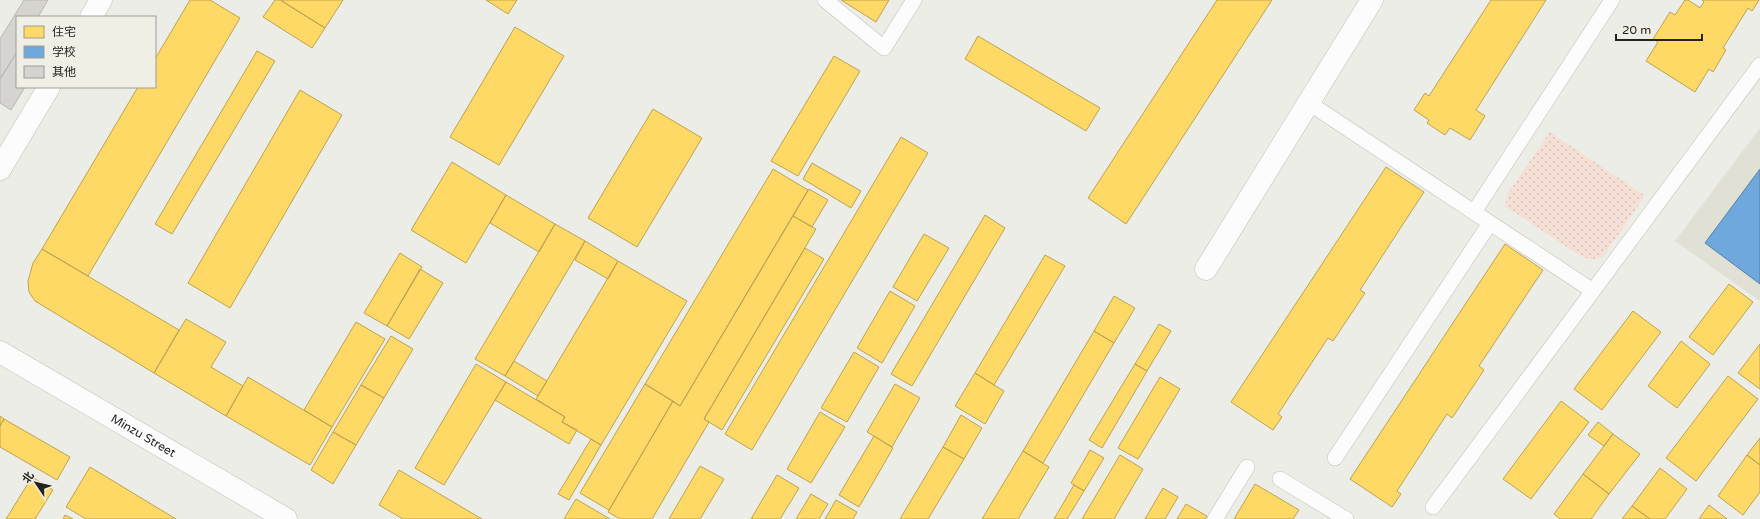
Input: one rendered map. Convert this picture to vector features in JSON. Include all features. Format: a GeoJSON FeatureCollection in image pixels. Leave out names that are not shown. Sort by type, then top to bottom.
{"type":"FeatureCollection","features":[{"type":"Feature","properties":{"kind":"street"},"geometry":{"type":"LineString","coordinates":[[92,16],[101,0]]}},
{"type":"Feature","properties":{"kind":"street"},"geometry":{"type":"LineString","coordinates":[[1206,269],[1372,0]]}},
{"type":"Feature","properties":{"kind":"street"},"geometry":{"type":"LineString","coordinates":[[0,169],[48,88]]}},
{"type":"Feature","properties":{"kind":"street","name":"Minzu Street"},"geometry":{"type":"LineString","coordinates":[[0,352],[286,519]]}},
{"type":"Feature","properties":{"kind":"lane"},"geometry":{"type":"LineString","coordinates":[[825,0],[884,48],[914,0]]}},
{"type":"Feature","properties":{"kind":"lane"},"geometry":{"type":"LineString","coordinates":[[1474,212],[1612,0]]}},
{"type":"Feature","properties":{"kind":"lane"},"geometry":{"type":"LineString","coordinates":[[1433,507],[1760,65]]}},
{"type":"Feature","properties":{"kind":"lane"},"geometry":{"type":"LineString","coordinates":[[1309,103],[1593,291]]}},
{"type":"Feature","properties":{"kind":"lane"},"geometry":{"type":"LineString","coordinates":[[1335,458],[1490,223]]}},
{"type":"Feature","properties":{"kind":"lane"},"geometry":{"type":"LineString","coordinates":[[1215,519],[1247,467]]}},
{"type":"Feature","properties":{"kind":"lane"},"geometry":{"type":"LineString","coordinates":[[1280,479],[1346,519]]}},
{"type":"Feature","properties":{"kind":"shaded area"},"geometry":{"type":"Polygon","coordinates":[[[1760,128],[1760,301],[1675,241],[1760,128]]]}},
{"type":"Feature","properties":{"kind":"shaded area"},"geometry":{"type":"Polygon","coordinates":[[[1550,132],[1644,195],[1603,257],[1592,260],[1580,256],[1505,206],[1508,193],[1550,132]]]}},
{"type":"Feature","properties":{"kind":"building: 住宅"},"geometry":{"type":"Polygon","coordinates":[[[190,0],[210,0],[240,18],[88,276],[42,249],[137,88],[156,88],[156,57],[190,0]]]}},
{"type":"Feature","properties":{"kind":"building: 住宅"},"geometry":{"type":"Polygon","coordinates":[[[275,0],[280,0],[325,28],[312,48],[263,17],[275,0]]]}},
{"type":"Feature","properties":{"kind":"building: 住宅"},"geometry":{"type":"Polygon","coordinates":[[[343,0],[325,28],[282,1],[343,0]]]}},
{"type":"Feature","properties":{"kind":"building: 住宅"},"geometry":{"type":"Polygon","coordinates":[[[486,0],[517,0],[508,14],[486,0]]]}},
{"type":"Feature","properties":{"kind":"building: 住宅"},"geometry":{"type":"Polygon","coordinates":[[[841,0],[889,0],[876,22],[841,0]]]}},
{"type":"Feature","properties":{"kind":"building: 住宅"},"geometry":{"type":"Polygon","coordinates":[[[1217,0],[1272,0],[1126,224],[1088,198],[1217,0]]]}},
{"type":"Feature","properties":{"kind":"building: 住宅"},"geometry":{"type":"Polygon","coordinates":[[[1491,0],[1546,0],[1476,110],[1485,116],[1470,140],[1450,128],[1445,135],[1427,123],[1429,120],[1414,110],[1425,93],[1429,96],[1491,0]]]}},
{"type":"Feature","properties":{"kind":"building: 住宅"},"geometry":{"type":"Polygon","coordinates":[[[1685,0],[1688,0],[1700,8],[1704,2],[1702,0],[1759,0],[1752,11],[1748,8],[1723,48],[1726,50],[1713,72],[1709,69],[1695,92],[1646,61],[1658,42],[1653,39],[1670,12],[1675,15],[1685,0]]]}},
{"type":"Feature","properties":{"kind":"building: 住宅"},"geometry":{"type":"Polygon","coordinates":[[[515,27],[564,56],[499,165],[450,137],[515,27]]]}},
{"type":"Feature","properties":{"kind":"building: 住宅"},"geometry":{"type":"Polygon","coordinates":[[[978,36],[1100,108],[1086,131],[965,59],[978,36]]]}},
{"type":"Feature","properties":{"kind":"building: 住宅"},"geometry":{"type":"Polygon","coordinates":[[[257,51],[275,61],[172,234],[155,224],[257,51]]]}},
{"type":"Feature","properties":{"kind":"building: 住宅"},"geometry":{"type":"Polygon","coordinates":[[[834,56],[860,71],[798,176],[771,161],[834,56]]]}},
{"type":"Feature","properties":{"kind":"building: 住宅"},"geometry":{"type":"Polygon","coordinates":[[[300,90],[342,115],[230,308],[188,283],[300,90]]]}},
{"type":"Feature","properties":{"kind":"building: 住宅"},"geometry":{"type":"Polygon","coordinates":[[[653,109],[702,138],[637,247],[588,218],[653,109]]]}},
{"type":"Feature","properties":{"kind":"building: 住宅"},"geometry":{"type":"Polygon","coordinates":[[[901,137],[928,153],[752,450],[725,434],[901,137]]]}},
{"type":"Feature","properties":{"kind":"building: 住宅"},"geometry":{"type":"Polygon","coordinates":[[[452,162],[506,195],[466,263],[411,230],[452,162]]]}},
{"type":"Feature","properties":{"kind":"building: 住宅"},"geometry":{"type":"Polygon","coordinates":[[[812,163],[861,191],[851,208],[803,179],[812,163]]]}},
{"type":"Feature","properties":{"kind":"building: 住宅"},"geometry":{"type":"Polygon","coordinates":[[[1386,167],[1424,192],[1360,290],[1365,293],[1333,341],[1328,338],[1278,414],[1282,417],[1273,430],[1231,402],[1386,167]]]}},
{"type":"Feature","properties":{"kind":"building: 住宅"},"geometry":{"type":"Polygon","coordinates":[[[773,169],[808,190],[680,406],[645,384],[773,169]]]}},
{"type":"Feature","properties":{"kind":"building: 住宅"},"geometry":{"type":"Polygon","coordinates":[[[809,189],[828,200],[812,227],[793,216],[809,189]]]}},
{"type":"Feature","properties":{"kind":"building: 住宅"},"geometry":{"type":"Polygon","coordinates":[[[506,195],[555,224],[539,252],[490,223],[506,195]]]}},
{"type":"Feature","properties":{"kind":"building: 住宅"},"geometry":{"type":"Polygon","coordinates":[[[985,215],[1005,228],[912,386],[891,374],[985,215]]]}},
{"type":"Feature","properties":{"kind":"building: 住宅"},"geometry":{"type":"Polygon","coordinates":[[[793,216],[816,229],[704,419],[709,422],[652,519],[620,519],[608,512],[673,401],[680,406],[793,216]]]}},
{"type":"Feature","properties":{"kind":"building: 住宅"},"geometry":{"type":"Polygon","coordinates":[[[555,224],[585,241],[505,376],[475,359],[555,224]]]}},
{"type":"Feature","properties":{"kind":"building: 住宅"},"geometry":{"type":"Polygon","coordinates":[[[924,234],[949,248],[917,301],[893,287],[924,234]]]}},
{"type":"Feature","properties":{"kind":"building: 住宅"},"geometry":{"type":"Polygon","coordinates":[[[585,241],[618,261],[608,279],[575,260],[585,241]]]}},
{"type":"Feature","properties":{"kind":"building: 住宅"},"geometry":{"type":"Polygon","coordinates":[[[1505,244],[1543,270],[1479,366],[1484,370],[1452,418],[1447,414],[1397,491],[1401,494],[1392,507],[1350,479],[1505,244]]]}},
{"type":"Feature","properties":{"kind":"building: 住宅"},"geometry":{"type":"Polygon","coordinates":[[[805,248],[824,259],[722,430],[704,419],[805,248]]]}},
{"type":"Feature","properties":{"kind":"building: 住宅"},"geometry":{"type":"Polygon","coordinates":[[[42,249],[179,330],[154,373],[35,301],[29,292],[28,281],[33,263],[42,249]]]}},
{"type":"Feature","properties":{"kind":"building: 住宅"},"geometry":{"type":"Polygon","coordinates":[[[400,253],[422,267],[387,326],[364,313],[400,253]]]}},
{"type":"Feature","properties":{"kind":"building: 住宅"},"geometry":{"type":"Polygon","coordinates":[[[1045,255],[1065,266],[994,385],[975,373],[1045,255]]]}},
{"type":"Feature","properties":{"kind":"building: 住宅"},"geometry":{"type":"Polygon","coordinates":[[[618,261],[687,301],[601,445],[562,422],[565,417],[536,399],[618,261]]]}},
{"type":"Feature","properties":{"kind":"building: 住宅"},"geometry":{"type":"Polygon","coordinates":[[[420,269],[443,283],[409,339],[387,326],[420,269]]]}},
{"type":"Feature","properties":{"kind":"building: 住宅"},"geometry":{"type":"Polygon","coordinates":[[[1729,284],[1753,302],[1713,355],[1689,337],[1729,284]]]}},
{"type":"Feature","properties":{"kind":"building: 住宅"},"geometry":{"type":"Polygon","coordinates":[[[890,291],[915,306],[882,363],[857,348],[890,291]]]}},
{"type":"Feature","properties":{"kind":"building: 住宅"},"geometry":{"type":"Polygon","coordinates":[[[1114,296],[1135,308],[1114,343],[1094,331],[1114,296]]]}},
{"type":"Feature","properties":{"kind":"building: 住宅"},"geometry":{"type":"Polygon","coordinates":[[[1633,311],[1661,332],[1602,410],[1574,389],[1633,311]]]}},
{"type":"Feature","properties":{"kind":"building: 住宅"},"geometry":{"type":"Polygon","coordinates":[[[186,319],[226,342],[211,367],[243,386],[226,416],[154,373],[186,319]]]}},
{"type":"Feature","properties":{"kind":"building: 住宅"},"geometry":{"type":"Polygon","coordinates":[[[356,322],[385,339],[332,427],[304,410],[356,322]]]}},
{"type":"Feature","properties":{"kind":"building: 住宅"},"geometry":{"type":"Polygon","coordinates":[[[1159,324],[1171,331],[1147,371],[1135,364],[1159,324]]]}},
{"type":"Feature","properties":{"kind":"building: 住宅"},"geometry":{"type":"Polygon","coordinates":[[[1094,331],[1114,343],[1043,463],[1023,451],[1094,331]]]}},
{"type":"Feature","properties":{"kind":"building: 住宅"},"geometry":{"type":"Polygon","coordinates":[[[391,336],[413,349],[384,398],[361,385],[391,336]]]}},
{"type":"Feature","properties":{"kind":"building: 住宅"},"geometry":{"type":"Polygon","coordinates":[[[1681,341],[1710,364],[1677,408],[1648,386],[1681,341]]]}},
{"type":"Feature","properties":{"kind":"building: 住宅"},"geometry":{"type":"Polygon","coordinates":[[[1760,344],[1760,389],[1738,373],[1760,344]]]}},
{"type":"Feature","properties":{"kind":"building: 住宅"},"geometry":{"type":"Polygon","coordinates":[[[854,352],[879,367],[847,422],[821,408],[854,352]]]}},
{"type":"Feature","properties":{"kind":"building: 住宅"},"geometry":{"type":"Polygon","coordinates":[[[514,361],[547,381],[538,396],[505,376],[514,361]]]}},
{"type":"Feature","properties":{"kind":"building: 住宅"},"geometry":{"type":"Polygon","coordinates":[[[476,364],[506,382],[444,485],[415,468],[476,364]]]}},
{"type":"Feature","properties":{"kind":"building: 住宅"},"geometry":{"type":"Polygon","coordinates":[[[1135,364],[1147,371],[1102,448],[1089,440],[1135,364]]]}},
{"type":"Feature","properties":{"kind":"building: 住宅"},"geometry":{"type":"Polygon","coordinates":[[[975,373],[1004,391],[985,424],[955,406],[975,373]]]}},
{"type":"Feature","properties":{"kind":"building: 住宅"},"geometry":{"type":"Polygon","coordinates":[[[1728,376],[1758,399],[1696,481],[1666,458],[1728,376]]]}},
{"type":"Feature","properties":{"kind":"building: 住宅"},"geometry":{"type":"Polygon","coordinates":[[[248,377],[332,427],[310,465],[226,416],[248,377]]]}},
{"type":"Feature","properties":{"kind":"building: 住宅"},"geometry":{"type":"Polygon","coordinates":[[[1160,377],[1180,389],[1138,459],[1118,448],[1160,377]]]}},
{"type":"Feature","properties":{"kind":"building: 住宅"},"geometry":{"type":"Polygon","coordinates":[[[506,382],[565,417],[562,422],[577,430],[569,444],[495,400],[506,382]]]}},
{"type":"Feature","properties":{"kind":"building: 住宅"},"geometry":{"type":"Polygon","coordinates":[[[645,384],[673,401],[609,510],[580,493],[645,384]]]}},
{"type":"Feature","properties":{"kind":"building: 住宅"},"geometry":{"type":"Polygon","coordinates":[[[895,384],[920,398],[892,447],[867,432],[895,384]]]}},
{"type":"Feature","properties":{"kind":"building: 住宅"},"geometry":{"type":"Polygon","coordinates":[[[361,385],[384,398],[356,445],[333,432],[361,385]]]}},
{"type":"Feature","properties":{"kind":"building: 住宅"},"geometry":{"type":"Polygon","coordinates":[[[1561,401],[1589,422],[1531,499],[1503,479],[1561,401]]]}},
{"type":"Feature","properties":{"kind":"building: 住宅"},"geometry":{"type":"Polygon","coordinates":[[[820,412],[845,427],[811,483],[787,469],[820,412]]]}},
{"type":"Feature","properties":{"kind":"building: 住宅"},"geometry":{"type":"Polygon","coordinates":[[[961,415],[982,428],[964,459],[943,447],[961,415]]]}},
{"type":"Feature","properties":{"kind":"building: 住宅"},"geometry":{"type":"Polygon","coordinates":[[[0,416],[4,419],[0,426],[0,416]]]}},
{"type":"Feature","properties":{"kind":"building: 住宅"},"geometry":{"type":"Polygon","coordinates":[[[4,419],[70,457],[57,480],[0,447],[0,426],[4,419]]]}},
{"type":"Feature","properties":{"kind":"building: 住宅"},"geometry":{"type":"Polygon","coordinates":[[[1598,422],[1613,434],[1604,446],[1588,435],[1598,422]]]}},
{"type":"Feature","properties":{"kind":"building: 住宅"},"geometry":{"type":"Polygon","coordinates":[[[333,432],[356,445],[333,484],[311,470],[333,432]]]}},
{"type":"Feature","properties":{"kind":"building: 住宅"},"geometry":{"type":"Polygon","coordinates":[[[1613,434],[1640,454],[1609,494],[1583,474],[1613,434]]]}},
{"type":"Feature","properties":{"kind":"building: 住宅"},"geometry":{"type":"Polygon","coordinates":[[[874,436],[893,448],[859,507],[839,495],[874,436]]]}},
{"type":"Feature","properties":{"kind":"building: 住宅"},"geometry":{"type":"Polygon","coordinates":[[[1760,438],[1760,465],[1747,455],[1760,438]]]}},
{"type":"Feature","properties":{"kind":"building: 住宅"},"geometry":{"type":"Polygon","coordinates":[[[591,439],[601,445],[569,500],[558,494],[591,439]]]}},
{"type":"Feature","properties":{"kind":"building: 住宅"},"geometry":{"type":"Polygon","coordinates":[[[943,447],[964,459],[928,519],[900,519],[943,447]]]}},
{"type":"Feature","properties":{"kind":"building: 住宅"},"geometry":{"type":"Polygon","coordinates":[[[1090,450],[1104,458],[1084,491],[1071,483],[1090,450]]]}},
{"type":"Feature","properties":{"kind":"building: 住宅"},"geometry":{"type":"Polygon","coordinates":[[[1023,451],[1049,467],[1018,519],[982,519],[1023,451]]]}},
{"type":"Feature","properties":{"kind":"building: 住宅"},"geometry":{"type":"Polygon","coordinates":[[[1120,455],[1143,469],[1114,519],[1082,519],[1120,455]]]}},
{"type":"Feature","properties":{"kind":"building: 住宅"},"geometry":{"type":"Polygon","coordinates":[[[1747,455],[1760,465],[1760,492],[1743,515],[1718,496],[1747,455]]]}},
{"type":"Feature","properties":{"kind":"building: 住宅"},"geometry":{"type":"Polygon","coordinates":[[[700,466],[724,479],[700,519],[669,519],[700,466]]]}},
{"type":"Feature","properties":{"kind":"building: 住宅"},"geometry":{"type":"Polygon","coordinates":[[[90,467],[176,519],[86,519],[66,507],[90,467]]]}},
{"type":"Feature","properties":{"kind":"building: 住宅"},"geometry":{"type":"Polygon","coordinates":[[[1660,468],[1687,489],[1665,519],[1650,519],[1632,506],[1660,468]]]}},
{"type":"Feature","properties":{"kind":"building: 住宅"},"geometry":{"type":"Polygon","coordinates":[[[399,470],[482,519],[403,519],[379,505],[399,470]]]}},
{"type":"Feature","properties":{"kind":"building: 住宅"},"geometry":{"type":"Polygon","coordinates":[[[1583,474],[1609,494],[1591,519],[1560,519],[1554,514],[1583,474]]]}},
{"type":"Feature","properties":{"kind":"building: 住宅"},"geometry":{"type":"Polygon","coordinates":[[[777,475],[799,488],[780,519],[751,519],[777,475]]]}},
{"type":"Feature","properties":{"kind":"building: 住宅"},"geometry":{"type":"Polygon","coordinates":[[[32,477],[53,490],[35,519],[6,519],[32,477]]]}},
{"type":"Feature","properties":{"kind":"building: 住宅"},"geometry":{"type":"Polygon","coordinates":[[[1255,484],[1299,510],[1293,519],[1234,519],[1255,484]]]}},
{"type":"Feature","properties":{"kind":"building: 住宅"},"geometry":{"type":"Polygon","coordinates":[[[1074,485],[1084,491],[1067,519],[1054,519],[1074,485]]]}},
{"type":"Feature","properties":{"kind":"building: 住宅"},"geometry":{"type":"Polygon","coordinates":[[[1163,488],[1178,497],[1165,519],[1145,519],[1163,488]]]}},
{"type":"Feature","properties":{"kind":"building: 住宅"},"geometry":{"type":"Polygon","coordinates":[[[811,494],[828,504],[819,519],[796,519],[811,494]]]}},
{"type":"Feature","properties":{"kind":"building: 住宅"},"geometry":{"type":"Polygon","coordinates":[[[576,499],[610,519],[564,519],[576,499]]]}},
{"type":"Feature","properties":{"kind":"building: 住宅"},"geometry":{"type":"Polygon","coordinates":[[[836,500],[857,512],[853,519],[825,519],[836,500]]]}},
{"type":"Feature","properties":{"kind":"building: 住宅"},"geometry":{"type":"Polygon","coordinates":[[[1186,504],[1207,516],[1205,519],[1177,519],[1186,504]]]}},
{"type":"Feature","properties":{"kind":"building: 住宅"},"geometry":{"type":"Polygon","coordinates":[[[1709,505],[1727,519],[1699,519],[1709,505]]]}},
{"type":"Feature","properties":{"kind":"building: 住宅"},"geometry":{"type":"Polygon","coordinates":[[[1632,506],[1650,519],[1622,519],[1632,506]]]}},
{"type":"Feature","properties":{"kind":"building: 住宅"},"geometry":{"type":"Polygon","coordinates":[[[65,515],[73,519],[63,519],[65,515]]]}},
{"type":"Feature","properties":{"kind":"building: 学校"},"geometry":{"type":"Polygon","coordinates":[[[1760,169],[1760,284],[1705,243],[1760,169]]]}},
{"type":"Feature","properties":{"kind":"building: 其他"},"geometry":{"type":"Polygon","coordinates":[[[24,0],[48,0],[39,16],[16,16],[16,54],[0,79],[0,39],[24,0]]]}},
{"type":"Feature","properties":{"kind":"building: 其他"},"geometry":{"type":"Polygon","coordinates":[[[16,54],[16,88],[24,88],[11,110],[0,103],[0,79],[16,54]]]}}]}
